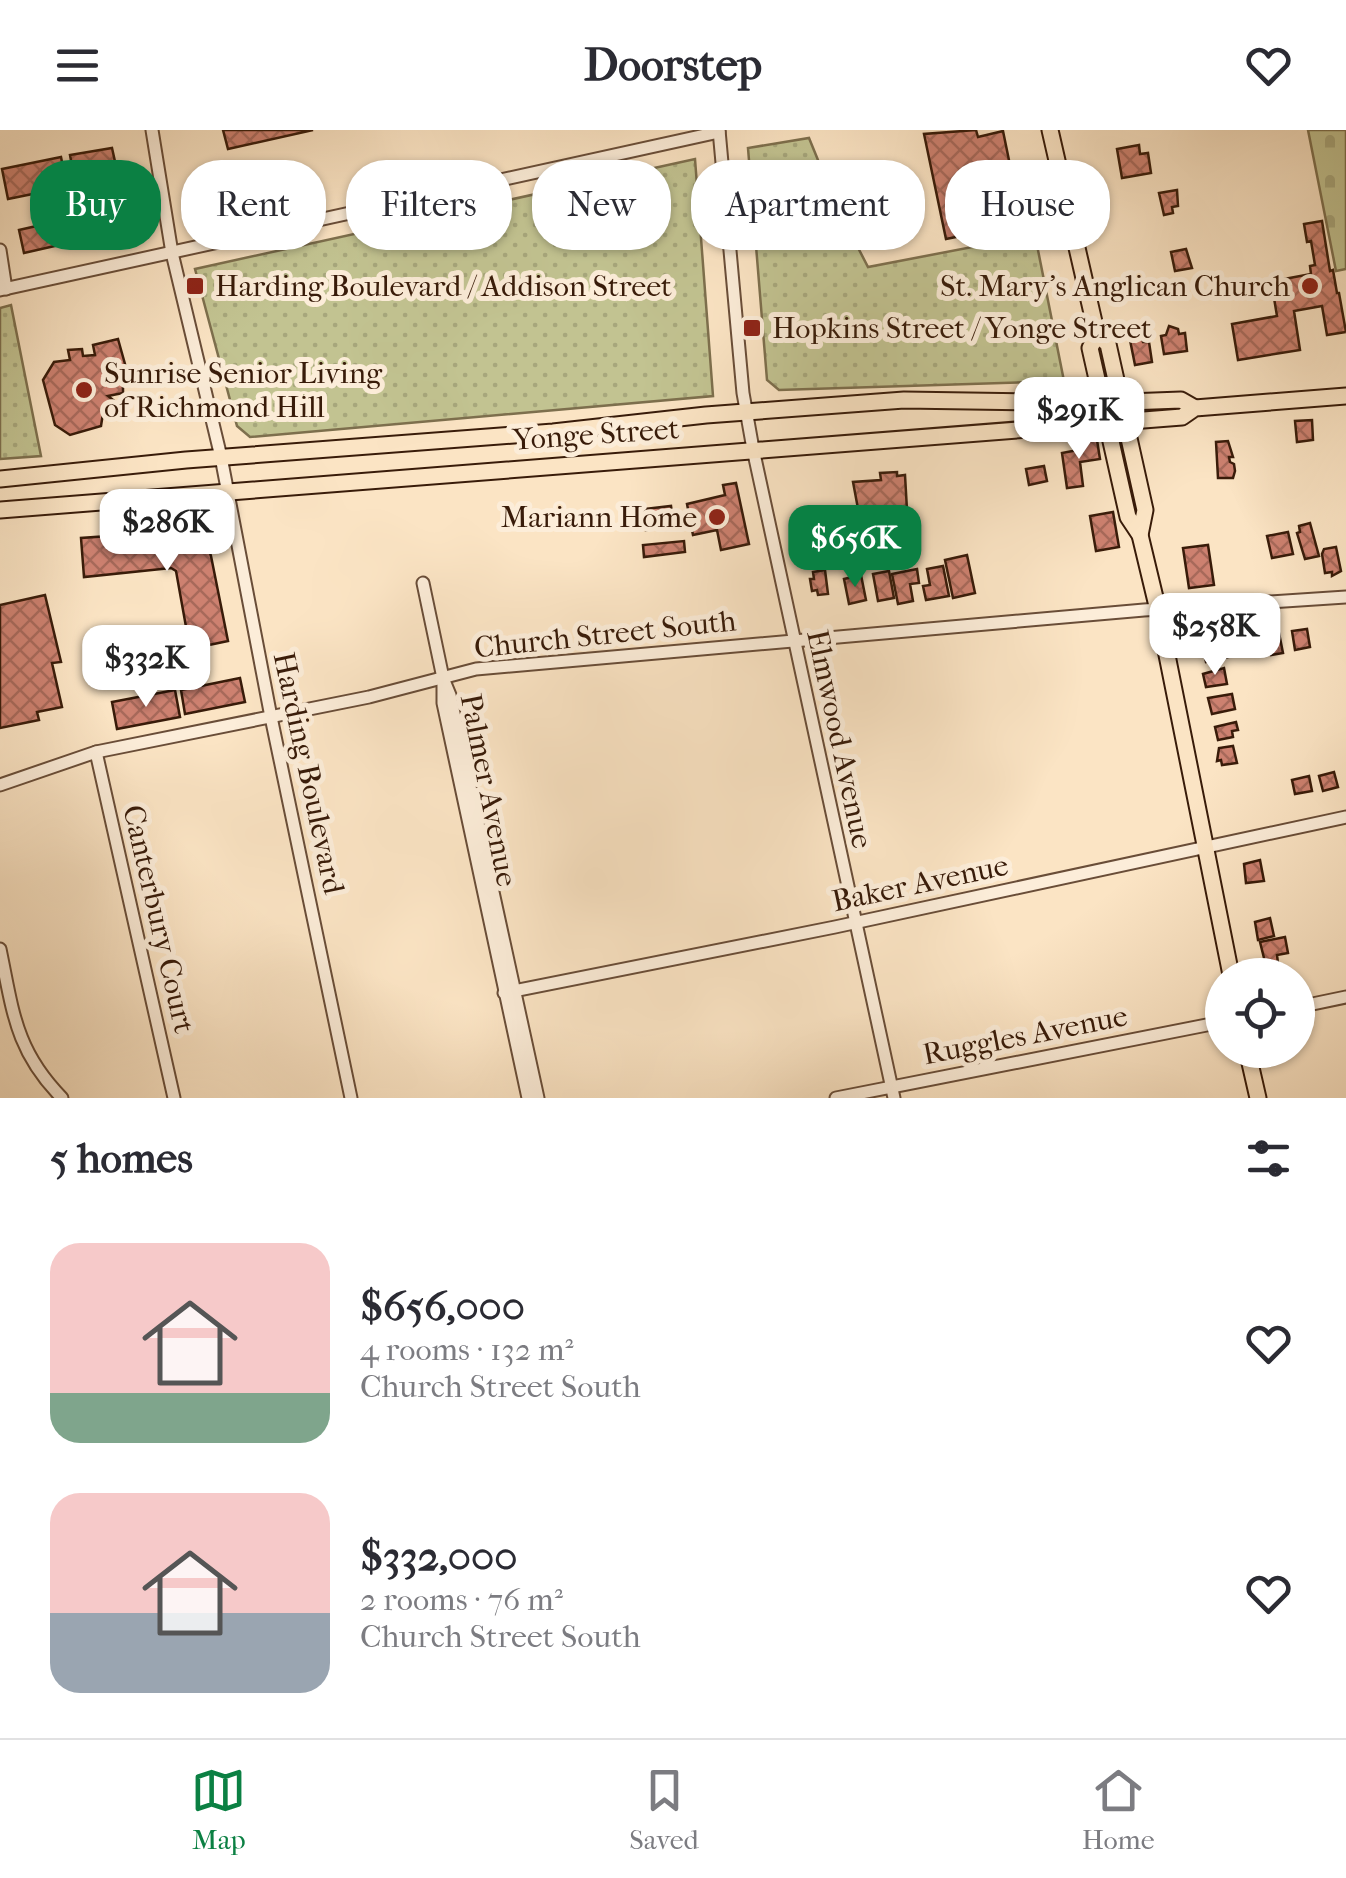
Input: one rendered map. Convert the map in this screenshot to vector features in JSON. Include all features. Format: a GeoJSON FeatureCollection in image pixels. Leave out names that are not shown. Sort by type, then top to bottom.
{"type":"FeatureCollection","features":[{"type":"Feature","properties":{"kind":"main road"},"geometry":{"type":"LineString","coordinates":[[1050,130],[1098,335],[1108,344],[1145,510],[1140,535]]}},
{"type":"Feature","properties":{"kind":"main road"},"geometry":{"type":"LineString","coordinates":[[1098,335],[1090,348],[1101,403],[1128,517],[1140,535],[1158,610],[1228,958]]}},
{"type":"Feature","properties":{"kind":"main road","name":"Yonge Street"},"geometry":{"type":"LineString","coordinates":[[0,510],[1182,417],[1195,408],[1346,396]]}},
{"type":"Feature","properties":{"kind":"main road","name":"Yonge Street"},"geometry":{"type":"LineString","coordinates":[[0,478],[904,400],[1180,400],[1195,408]]}},
{"type":"Feature","properties":{"kind":"main road"},"geometry":{"type":"LineString","coordinates":[[1252,1068],[1258,1098]]}},
{"type":"Feature","properties":{"kind":"street","name":"Harding Boulevard"},"geometry":{"type":"LineString","coordinates":[[152,130],[172,253],[221,457],[271,717],[352,1098]]}},
{"type":"Feature","properties":{"kind":"street"},"geometry":{"type":"LineString","coordinates":[[0,250],[3,290],[719,131]]}},
{"type":"Feature","properties":{"kind":"street","name":"Elmwood Avenue"},"geometry":{"type":"LineString","coordinates":[[719,131],[753,449],[892,1092]]}},
{"type":"Feature","properties":{"kind":"street","name":"Palmer Avenue"},"geometry":{"type":"LineString","coordinates":[[422,583],[443,678],[443,703],[509,992],[538,1098]]}},
{"type":"Feature","properties":{"kind":"street","name":"Church Street South"},"geometry":{"type":"LineString","coordinates":[[0,784],[96,752],[369,697],[476,669],[1346,596]]}},
{"type":"Feature","properties":{"kind":"street","name":"Canterbury Court"},"geometry":{"type":"LineString","coordinates":[[96,752],[173,1095]]}},
{"type":"Feature","properties":{"kind":"street","name":"Baker Avenue"},"geometry":{"type":"LineString","coordinates":[[509,992],[1346,817]]}},
{"type":"Feature","properties":{"kind":"street"},"geometry":{"type":"LineString","coordinates":[[0,949],[20,1040],[43,1079],[62,1098]]}},
{"type":"Feature","properties":{"kind":"street","name":"Palmer Avenue"},"geometry":{"type":"LineString","coordinates":[[509,992],[528,1098]]}},
{"type":"Feature","properties":{"kind":"street"},"geometry":{"type":"LineString","coordinates":[[1315,1003],[1346,997]]}},
{"type":"Feature","properties":{"kind":"street","name":"Ruggles Avenue"},"geometry":{"type":"LineString","coordinates":[[836,1098],[892,1092],[1205,1026]]}},
{"type":"Feature","properties":{"kind":"street"},"geometry":{"type":"LineString","coordinates":[[156,1098],[173,1095]]}},
{"type":"Feature","properties":{"kind":"green space"},"geometry":{"type":"Polygon","coordinates":[[[1308,130],[1346,130],[1346,269],[1336,271],[1308,130]]]}},
{"type":"Feature","properties":{"kind":"green space"},"geometry":{"type":"Polygon","coordinates":[[[809,138],[818,160],[749,160],[748,148],[809,138]]]}},
{"type":"Feature","properties":{"kind":"green space"},"geometry":{"type":"Polygon","coordinates":[[[695,159],[691,160],[691,250],[702,250],[713,396],[250,437],[237,426],[195,269],[281,250],[326,250],[326,240],[346,236],[346,250],[512,250],[512,199],[532,195],[532,250],[671,250],[671,164],[695,159]]]}},
{"type":"Feature","properties":{"kind":"green space"},"geometry":{"type":"Polygon","coordinates":[[[756,250],[859,250],[868,267],[957,250],[1038,250],[1064,381],[779,390],[767,380],[756,250]]]}},
{"type":"Feature","properties":{"kind":"green space"},"geometry":{"type":"Polygon","coordinates":[[[11,305],[41,456],[0,459],[0,308],[11,305]]]}},
{"type":"Feature","properties":{"kind":"building"},"geometry":{"type":"Polygon","coordinates":[[[223,130],[313,130],[228,149],[223,130]]]}},
{"type":"Feature","properties":{"kind":"building"},"geometry":{"type":"Polygon","coordinates":[[[976,130],[978,137],[1003,131],[1009,160],[945,160],[945,234],[924,134],[976,130]]]}},
{"type":"Feature","properties":{"kind":"building"},"geometry":{"type":"Polygon","coordinates":[[[1139,145],[1140,154],[1148,153],[1151,173],[1122,178],[1117,149],[1139,145]]]}},
{"type":"Feature","properties":{"kind":"building"},"geometry":{"type":"Polygon","coordinates":[[[112,148],[115,160],[71,160],[70,155],[112,148]]]}},
{"type":"Feature","properties":{"kind":"building"},"geometry":{"type":"Polygon","coordinates":[[[30,163],[30,195],[8,199],[2,169],[30,163]]]}},
{"type":"Feature","properties":{"kind":"building"},"geometry":{"type":"Polygon","coordinates":[[[1177,190],[1178,206],[1172,207],[1173,213],[1164,215],[1159,193],[1177,190]]]}},
{"type":"Feature","properties":{"kind":"building","name":"St. Mary's Anglican Church"},"geometry":{"type":"Polygon","coordinates":[[[1322,221],[1346,332],[1327,335],[1322,306],[1294,311],[1300,350],[1238,360],[1232,324],[1277,316],[1274,298],[1287,296],[1284,279],[1311,274],[1310,266],[1315,265],[1304,224],[1322,221]]]}},
{"type":"Feature","properties":{"kind":"building"},"geometry":{"type":"Polygon","coordinates":[[[30,227],[30,250],[37,250],[24,253],[19,230],[30,227]]]}},
{"type":"Feature","properties":{"kind":"building"},"geometry":{"type":"Polygon","coordinates":[[[1186,249],[1192,268],[1175,271],[1171,252],[1186,249]]]}},
{"type":"Feature","properties":{"kind":"building"},"geometry":{"type":"Polygon","coordinates":[[[1169,326],[1178,329],[1179,334],[1185,333],[1187,351],[1164,354],[1161,336],[1166,335],[1169,326]]]}},
{"type":"Feature","properties":{"kind":"building"},"geometry":{"type":"Polygon","coordinates":[[[1140,328],[1143,342],[1149,342],[1152,362],[1135,365],[1128,330],[1140,328]]]}},
{"type":"Feature","properties":{"kind":"building","name":"Sunrise Senior Living of Richmond Hill"},"geometry":{"type":"Polygon","coordinates":[[[118,339],[130,382],[123,386],[123,393],[108,396],[126,410],[119,419],[103,413],[101,426],[70,435],[55,425],[43,380],[54,362],[70,360],[68,350],[82,349],[83,356],[95,355],[93,345],[118,339]]]}},
{"type":"Feature","properties":{"kind":"building"},"geometry":{"type":"Polygon","coordinates":[[[1312,420],[1313,440],[1297,442],[1295,421],[1312,420]]]}},
{"type":"Feature","properties":{"kind":"building"},"geometry":{"type":"Polygon","coordinates":[[[1097,440],[1100,459],[1080,462],[1083,486],[1067,488],[1062,453],[1078,450],[1077,442],[1097,440]]]}},
{"type":"Feature","properties":{"kind":"building"},"geometry":{"type":"Polygon","coordinates":[[[1228,441],[1235,471],[1233,478],[1218,478],[1216,442],[1228,441]]]}},
{"type":"Feature","properties":{"kind":"building"},"geometry":{"type":"Polygon","coordinates":[[[1044,466],[1047,481],[1029,485],[1026,469],[1044,466]]]}},
{"type":"Feature","properties":{"kind":"building"},"geometry":{"type":"Polygon","coordinates":[[[897,472],[897,476],[905,475],[907,510],[859,514],[853,482],[881,480],[880,473],[897,472]]]}},
{"type":"Feature","properties":{"kind":"building","name":"Mariann Home"},"geometry":{"type":"Polygon","coordinates":[[[736,483],[749,544],[721,550],[717,530],[693,535],[687,504],[725,495],[723,485],[736,483]]]}},
{"type":"Feature","properties":{"kind":"building"},"geometry":{"type":"Polygon","coordinates":[[[671,506],[674,527],[646,530],[644,509],[671,506]]]}},
{"type":"Feature","properties":{"kind":"building"},"geometry":{"type":"Polygon","coordinates":[[[1113,512],[1119,547],[1096,551],[1090,516],[1113,512]]]}},
{"type":"Feature","properties":{"kind":"building"},"geometry":{"type":"Polygon","coordinates":[[[1310,523],[1319,556],[1305,559],[1297,533],[1299,526],[1310,523]]]}},
{"type":"Feature","properties":{"kind":"building"},"geometry":{"type":"Polygon","coordinates":[[[195,530],[204,534],[211,556],[228,641],[190,649],[176,571],[171,568],[84,577],[81,538],[195,530]]]}},
{"type":"Feature","properties":{"kind":"building"},"geometry":{"type":"Polygon","coordinates":[[[1288,532],[1293,554],[1272,558],[1267,536],[1288,532]]]}},
{"type":"Feature","properties":{"kind":"building"},"geometry":{"type":"Polygon","coordinates":[[[684,541],[685,552],[644,557],[643,545],[684,541]]]}},
{"type":"Feature","properties":{"kind":"building"},"geometry":{"type":"Polygon","coordinates":[[[1208,545],[1214,585],[1189,588],[1183,548],[1208,545]]]}},
{"type":"Feature","properties":{"kind":"building"},"geometry":{"type":"Polygon","coordinates":[[[1336,547],[1341,571],[1332,576],[1332,572],[1325,573],[1322,554],[1324,549],[1336,547]]]}},
{"type":"Feature","properties":{"kind":"building"},"geometry":{"type":"Polygon","coordinates":[[[967,555],[975,593],[953,598],[945,560],[967,555]]]}},
{"type":"Feature","properties":{"kind":"building"},"geometry":{"type":"Polygon","coordinates":[[[943,566],[949,596],[926,600],[923,586],[930,585],[927,569],[943,566]]]}},
{"type":"Feature","properties":{"kind":"building"},"geometry":{"type":"Polygon","coordinates":[[[917,569],[919,583],[910,584],[913,601],[898,604],[892,574],[917,569]]]}},
{"type":"Feature","properties":{"kind":"building"},"geometry":{"type":"Polygon","coordinates":[[[825,570],[828,594],[818,595],[817,590],[812,591],[810,579],[814,579],[813,572],[825,570]]]}},
{"type":"Feature","properties":{"kind":"building"},"geometry":{"type":"Polygon","coordinates":[[[889,571],[894,598],[878,601],[873,574],[889,571]]]}},
{"type":"Feature","properties":{"kind":"building"},"geometry":{"type":"Polygon","coordinates":[[[861,575],[866,600],[849,604],[844,579],[861,575]]]}},
{"type":"Feature","properties":{"kind":"building"},"geometry":{"type":"Polygon","coordinates":[[[45,595],[61,662],[52,663],[62,707],[37,712],[39,720],[0,728],[0,605],[45,595]]]}},
{"type":"Feature","properties":{"kind":"building"},"geometry":{"type":"Polygon","coordinates":[[[1221,627],[1228,657],[1206,662],[1199,631],[1221,627]]]}},
{"type":"Feature","properties":{"kind":"building"},"geometry":{"type":"Polygon","coordinates":[[[1307,629],[1310,647],[1295,650],[1292,631],[1307,629]]]}},
{"type":"Feature","properties":{"kind":"building"},"geometry":{"type":"Polygon","coordinates":[[[1279,633],[1283,653],[1271,655],[1267,636],[1279,633]]]}},
{"type":"Feature","properties":{"kind":"building"},"geometry":{"type":"Polygon","coordinates":[[[1224,668],[1227,684],[1206,687],[1203,674],[1224,668]]]}},
{"type":"Feature","properties":{"kind":"building"},"geometry":{"type":"Polygon","coordinates":[[[240,678],[245,702],[185,714],[181,690],[240,678]]]}},
{"type":"Feature","properties":{"kind":"building"},"geometry":{"type":"Polygon","coordinates":[[[175,690],[180,717],[117,729],[112,702],[175,690]]]}},
{"type":"Feature","properties":{"kind":"building"},"geometry":{"type":"Polygon","coordinates":[[[1232,694],[1235,709],[1212,714],[1208,698],[1232,694]]]}},
{"type":"Feature","properties":{"kind":"building"},"geometry":{"type":"Polygon","coordinates":[[[1236,722],[1238,730],[1232,731],[1233,737],[1218,740],[1215,727],[1236,722]]]}},
{"type":"Feature","properties":{"kind":"building"},"geometry":{"type":"Polygon","coordinates":[[[1233,746],[1237,763],[1222,765],[1221,760],[1217,761],[1219,748],[1233,746]]]}},
{"type":"Feature","properties":{"kind":"building"},"geometry":{"type":"Polygon","coordinates":[[[1334,772],[1338,787],[1323,791],[1319,776],[1334,772]]]}},
{"type":"Feature","properties":{"kind":"building"},"geometry":{"type":"Polygon","coordinates":[[[1309,776],[1312,791],[1295,794],[1292,780],[1309,776]]]}},
{"type":"Feature","properties":{"kind":"building"},"geometry":{"type":"Polygon","coordinates":[[[1260,860],[1264,881],[1246,883],[1244,864],[1260,860]]]}},
{"type":"Feature","properties":{"kind":"building"},"geometry":{"type":"Polygon","coordinates":[[[1270,918],[1274,936],[1258,940],[1255,922],[1270,918]]]}},
{"type":"Feature","properties":{"kind":"building"},"geometry":{"type":"Polygon","coordinates":[[[1285,937],[1288,953],[1264,958],[1260,942],[1285,937]]]}},
{"type":"Feature","properties":{"kind":"place","name":"Harding Boulevard / Addison Street"},"geometry":{"type":"Point","coordinates":[195,286]}},
{"type":"Feature","properties":{"kind":"place","name":"St. Mary's Anglican Church"},"geometry":{"type":"Point","coordinates":[1310,286]}},
{"type":"Feature","properties":{"kind":"place","name":"Hopkins Street / Yonge Street"},"geometry":{"type":"Point","coordinates":[752,328]}},
{"type":"Feature","properties":{"kind":"place","name":"Sunrise Senior Living of Richmond Hill"},"geometry":{"type":"Point","coordinates":[84,390]}},
{"type":"Feature","properties":{"kind":"place","name":"Mariann Home"},"geometry":{"type":"Point","coordinates":[717,517]}}]}
